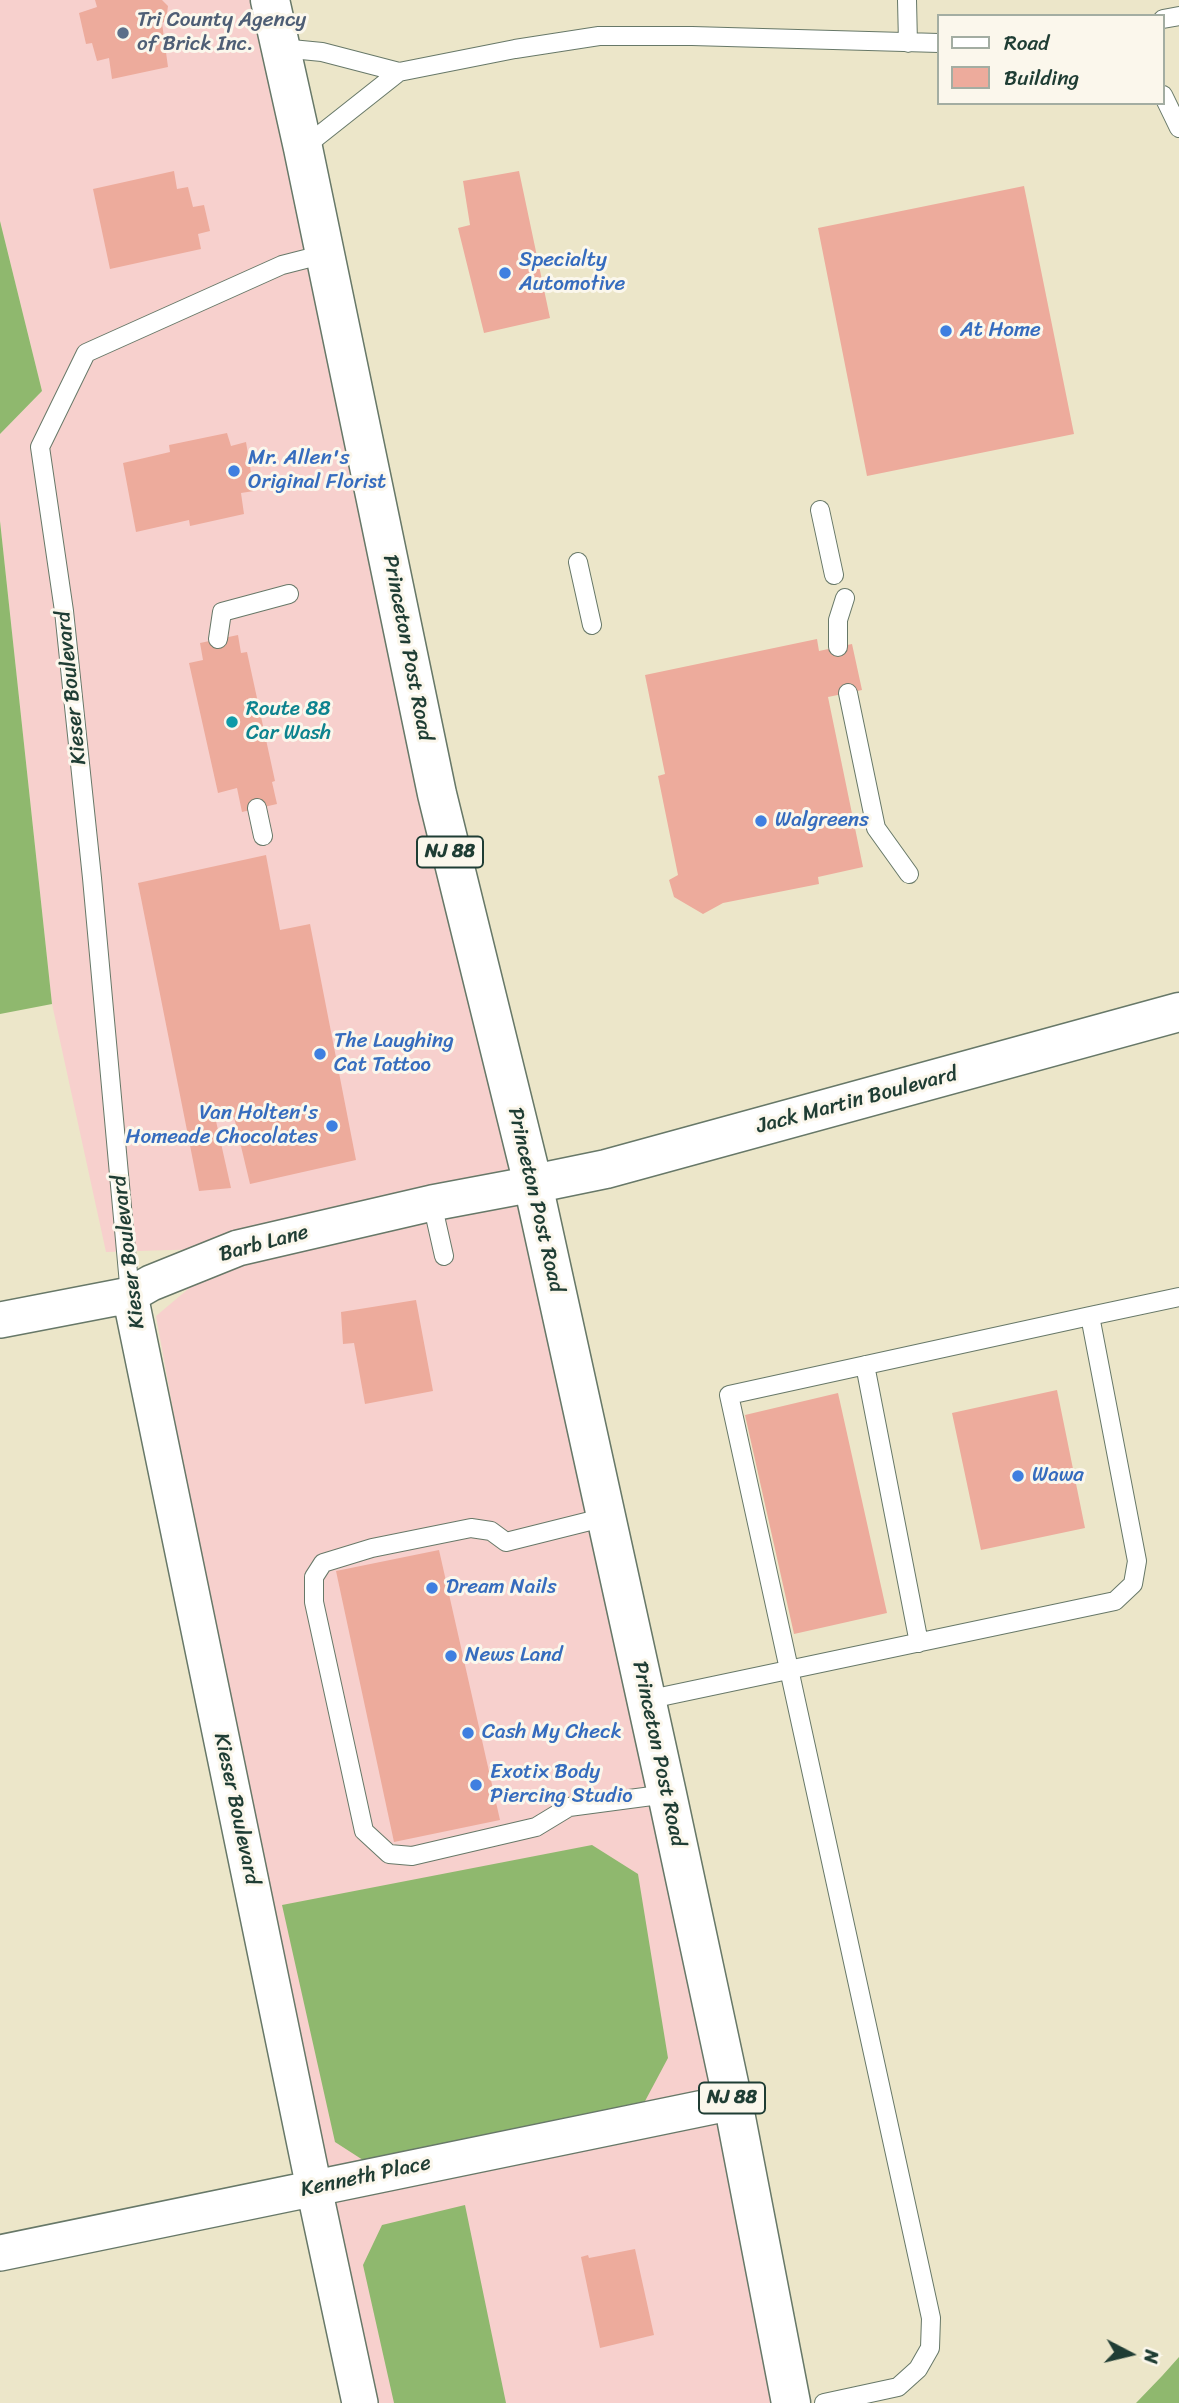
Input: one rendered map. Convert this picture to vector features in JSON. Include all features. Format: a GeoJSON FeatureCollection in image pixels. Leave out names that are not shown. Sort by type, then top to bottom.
{"type":"FeatureCollection","features":[{"type":"Feature","properties":{"kind":"main road","name":"Princeton Post Road"},"geometry":{"type":"LineString","coordinates":[[270,0],[437,794],[533,1184],[667,1794],[733,2102],[791,2403]]}},
{"type":"Feature","properties":{"kind":"main road","name":"Jack Martin Boulevard"},"geometry":{"type":"LineString","coordinates":[[533,1184],[606,1169],[1179,1012]]}},
{"type":"Feature","properties":{"kind":"street","name":"Barb Lane"},"geometry":{"type":"LineString","coordinates":[[0,1320],[130,1295],[151,1283],[238,1248],[432,1203],[533,1184]]}},
{"type":"Feature","properties":{"kind":"street","name":"Kieser Boulevard"},"geometry":{"type":"LineString","coordinates":[[130,1295],[360,2403]]}},
{"type":"Feature","properties":{"kind":"street","name":"Kenneth Place"},"geometry":{"type":"LineString","coordinates":[[0,2253],[733,2102]]}},
{"type":"Feature","properties":{"kind":"lane"},"geometry":{"type":"LineString","coordinates":[[907,0],[908,43]]}},
{"type":"Feature","properties":{"kind":"lane"},"geometry":{"type":"LineString","coordinates":[[281,48],[322,52],[399,72],[599,36],[937,43]]}},
{"type":"Feature","properties":{"kind":"lane"},"geometry":{"type":"LineString","coordinates":[[303,148],[399,72]]}},
{"type":"Feature","properties":{"kind":"lane"},"geometry":{"type":"LineString","coordinates":[[1165,99],[1179,128]]}},
{"type":"Feature","properties":{"kind":"lane","name":"Kieser Boulevard"},"geometry":{"type":"LineString","coordinates":[[130,1295],[64,611],[40,447],[86,353],[282,265],[325,254]]}},
{"type":"Feature","properties":{"kind":"lane"},"geometry":{"type":"LineString","coordinates":[[820,510],[834,575]]}},
{"type":"Feature","properties":{"kind":"lane"},"geometry":{"type":"LineString","coordinates":[[578,562],[592,625]]}},
{"type":"Feature","properties":{"kind":"lane"},"geometry":{"type":"LineString","coordinates":[[218,639],[222,612],[289,594]]}},
{"type":"Feature","properties":{"kind":"lane"},"geometry":{"type":"LineString","coordinates":[[838,647],[838,620],[845,598]]}},
{"type":"Feature","properties":{"kind":"lane"},"geometry":{"type":"LineString","coordinates":[[848,693],[876,828],[909,874]]}},
{"type":"Feature","properties":{"kind":"lane"},"geometry":{"type":"LineString","coordinates":[[257,808],[262,836]]}},
{"type":"Feature","properties":{"kind":"lane"},"geometry":{"type":"LineString","coordinates":[[432,1203],[444,1256]]}},
{"type":"Feature","properties":{"kind":"lane"},"geometry":{"type":"LineString","coordinates":[[824,2403],[898,2387],[918,2369],[930,2348],[931,2318],[729,1395],[1179,1297]]}},
{"type":"Feature","properties":{"kind":"lane"},"geometry":{"type":"LineString","coordinates":[[646,1700],[1115,1601],[1133,1584],[1138,1561],[1090,1316]]}},
{"type":"Feature","properties":{"kind":"lane"},"geometry":{"type":"LineString","coordinates":[[865,1365],[919,1643]]}},
{"type":"Feature","properties":{"kind":"lane"},"geometry":{"type":"LineString","coordinates":[[606,1517],[506,1542],[491,1531],[471,1528],[372,1548],[323,1563],[314,1577],[314,1602],[364,1830],[389,1854],[412,1856],[536,1827],[569,1807],[667,1794]]}},
{"type":"Feature","properties":{"kind":"shaded area"},"geometry":{"type":"Polygon","coordinates":[[[0,0],[269,0],[791,2403],[360,2403],[314,2188],[156,1316],[237,1248],[106,1252],[52,1004],[0,521],[0,434],[42,391],[0,221],[0,0]]]}},
{"type":"Feature","properties":{"kind":"green space"},"geometry":{"type":"Polygon","coordinates":[[[0,221],[42,391],[0,434],[0,221]]]}},
{"type":"Feature","properties":{"kind":"green space"},"geometry":{"type":"Polygon","coordinates":[[[0,521],[52,1004],[0,1014],[0,521]]]}},
{"type":"Feature","properties":{"kind":"green space"},"geometry":{"type":"Polygon","coordinates":[[[592,1845],[638,1874],[668,2058],[644,2103],[366,2162],[335,2142],[282,1905],[592,1845]]]}},
{"type":"Feature","properties":{"kind":"green space"},"geometry":{"type":"Polygon","coordinates":[[[465,2205],[506,2403],[394,2403],[363,2265],[382,2225],[465,2205]]]}},
{"type":"Feature","properties":{"kind":"green space"},"geometry":{"type":"Polygon","coordinates":[[[1179,2357],[1179,2403],[1136,2403],[1162,2376],[1179,2357]]]}},
{"type":"Feature","properties":{"kind":"building","name":"Tri County Agency of Brick Inc."},"geometry":{"type":"Polygon","coordinates":[[[95,0],[162,0],[168,6],[166,21],[162,23],[168,67],[112,79],[109,58],[97,61],[92,43],[86,44],[79,13],[97,7],[95,0]]]}},
{"type":"Feature","properties":{"kind":"building"},"geometry":{"type":"Polygon","coordinates":[[[174,171],[177,189],[188,187],[193,207],[204,205],[210,231],[198,234],[201,249],[110,269],[93,189],[174,171]]]}},
{"type":"Feature","properties":{"kind":"building","name":"Specialty Automotive"},"geometry":{"type":"Polygon","coordinates":[[[519,171],[550,318],[484,333],[458,228],[470,225],[463,181],[519,171]]]}},
{"type":"Feature","properties":{"kind":"building","name":"At Home"},"geometry":{"type":"Polygon","coordinates":[[[1024,186],[1074,434],[867,476],[818,228],[1024,186]]]}},
{"type":"Feature","properties":{"kind":"building"},"geometry":{"type":"Polygon","coordinates":[[[227,433],[231,446],[246,442],[254,491],[241,493],[244,514],[190,526],[189,520],[136,532],[123,463],[170,452],[169,445],[227,433]]]}},
{"type":"Feature","properties":{"kind":"building","name":"Route 88 Car Wash"},"geometry":{"type":"Polygon","coordinates":[[[238,635],[241,653],[247,652],[275,781],[272,782],[277,804],[242,812],[237,788],[218,793],[189,663],[203,660],[200,643],[238,635]]]}},
{"type":"Feature","properties":{"kind":"building","name":"Walgreens"},"geometry":{"type":"Polygon","coordinates":[[[817,639],[819,651],[852,644],[862,690],[828,697],[863,867],[818,877],[819,884],[723,903],[703,914],[674,897],[669,880],[678,875],[658,776],[665,774],[645,675],[817,639]]]}},
{"type":"Feature","properties":{"kind":"building"},"geometry":{"type":"Polygon","coordinates":[[[266,855],[280,930],[310,924],[356,1160],[250,1184],[234,1117],[216,1121],[231,1188],[199,1191],[138,883],[266,855]]]}},
{"type":"Feature","properties":{"kind":"building"},"geometry":{"type":"Polygon","coordinates":[[[416,1300],[433,1391],[365,1404],[354,1343],[343,1344],[341,1312],[416,1300]]]}},
{"type":"Feature","properties":{"kind":"building"},"geometry":{"type":"Polygon","coordinates":[[[1057,1390],[1085,1528],[981,1550],[952,1413],[1057,1390]]]}},
{"type":"Feature","properties":{"kind":"building"},"geometry":{"type":"Polygon","coordinates":[[[838,1393],[887,1613],[794,1634],[745,1415],[838,1393]]]}},
{"type":"Feature","properties":{"kind":"building"},"geometry":{"type":"Polygon","coordinates":[[[439,1550],[500,1820],[394,1842],[336,1571],[439,1550]]]}},
{"type":"Feature","properties":{"kind":"building"},"geometry":{"type":"Polygon","coordinates":[[[635,2249],[654,2335],[600,2348],[581,2257],[588,2255],[589,2258],[635,2249]]]}},
{"type":"Feature","properties":{"kind":"place","name":"Tri County Agency of Brick Inc."},"geometry":{"type":"Point","coordinates":[123,33]}},
{"type":"Feature","properties":{"kind":"place","name":"Specialty Automotive"},"geometry":{"type":"Point","coordinates":[505,273]}},
{"type":"Feature","properties":{"kind":"place","name":"At Home"},"geometry":{"type":"Point","coordinates":[946,331]}},
{"type":"Feature","properties":{"kind":"place","name":"Mr. Allen's Original Florist"},"geometry":{"type":"Point","coordinates":[234,471]}},
{"type":"Feature","properties":{"kind":"place","name":"Route 88 Car Wash"},"geometry":{"type":"Point","coordinates":[232,722]}},
{"type":"Feature","properties":{"kind":"place","name":"Walgreens"},"geometry":{"type":"Point","coordinates":[761,821]}},
{"type":"Feature","properties":{"kind":"place","name":"The Laughing Cat Tattoo"},"geometry":{"type":"Point","coordinates":[320,1054]}},
{"type":"Feature","properties":{"kind":"place","name":"Van Holten's Homeade Chocolates"},"geometry":{"type":"Point","coordinates":[332,1126]}},
{"type":"Feature","properties":{"kind":"place","name":"Wawa"},"geometry":{"type":"Point","coordinates":[1018,1476]}},
{"type":"Feature","properties":{"kind":"place","name":"Dream Nails"},"geometry":{"type":"Point","coordinates":[432,1588]}},
{"type":"Feature","properties":{"kind":"place","name":"News Land"},"geometry":{"type":"Point","coordinates":[451,1656]}},
{"type":"Feature","properties":{"kind":"place","name":"Cash My Check"},"geometry":{"type":"Point","coordinates":[468,1733]}},
{"type":"Feature","properties":{"kind":"place","name":"Exotix Body Piercing Studio"},"geometry":{"type":"Point","coordinates":[476,1785]}}]}
